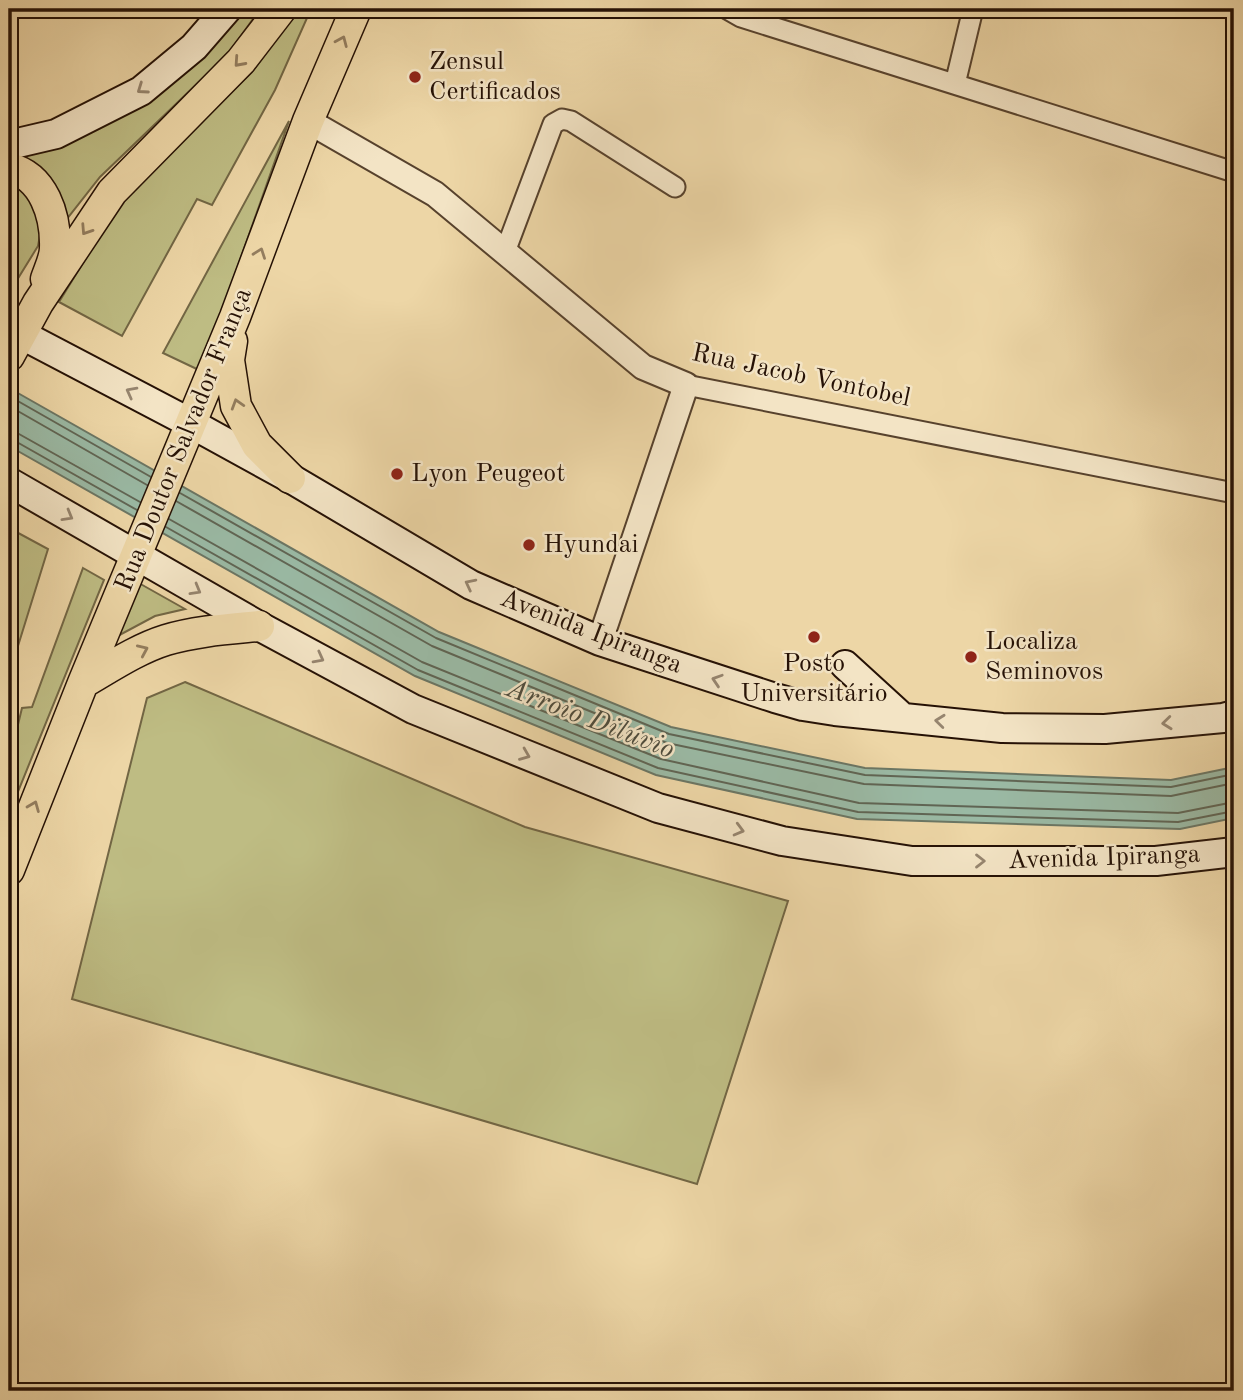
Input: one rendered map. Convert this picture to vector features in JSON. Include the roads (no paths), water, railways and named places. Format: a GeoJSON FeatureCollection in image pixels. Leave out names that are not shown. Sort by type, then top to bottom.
{"type":"FeatureCollection","features":[{"type":"Feature","properties":{"kind":"main road"},"geometry":{"type":"LineString","coordinates":[[9,145],[56,134],[141,91],[194,47],[228,9]]}},
{"type":"Feature","properties":{"kind":"main road"},"geometry":{"type":"LineString","coordinates":[[13,340],[111,192],[241,61],[281,9]]}},
{"type":"Feature","properties":{"kind":"main road","name":"Rua Doutor Salvador França"},"geometry":{"type":"LineString","coordinates":[[9,870],[83,683],[192,424],[309,121],[356,9]]}},
{"type":"Feature","properties":{"kind":"main road"},"geometry":{"type":"LineString","coordinates":[[9,168],[31,179],[44,194],[51,213],[55,249],[38,303]]}},
{"type":"Feature","properties":{"kind":"main road"},"geometry":{"type":"LineString","coordinates":[[235,317],[229,360],[236,406],[257,446],[290,478]]}},
{"type":"Feature","properties":{"kind":"main road","name":"Avenida Ipiranga"},"geometry":{"type":"LineString","coordinates":[[13,340],[192,424],[290,478],[471,585],[600,641],[775,698],[835,711],[1002,727],[1105,729],[1234,715]]}},
{"type":"Feature","properties":{"kind":"main road","name":"Avenida Ipiranga"},"geometry":{"type":"LineString","coordinates":[[9,482],[142,543],[259,626],[413,709],[659,808],[782,841],[912,861],[1156,862],[1234,852]]}},
{"type":"Feature","properties":{"kind":"main road"},"geometry":{"type":"LineString","coordinates":[[83,683],[128,657],[166,640],[214,630],[259,626]]}},
{"type":"Feature","properties":{"kind":"main road"},"geometry":{"type":"LineString","coordinates":[[845,665],[902,718]]}},
{"type":"Feature","properties":{"kind":"main road"},"geometry":{"type":"LineString","coordinates":[[775,698],[804,682]]}},
{"type":"Feature","properties":{"kind":"street"},"geometry":{"type":"LineString","coordinates":[[727,9],[741,17],[1234,172]]}},
{"type":"Feature","properties":{"kind":"street"},"geometry":{"type":"LineString","coordinates":[[955,84],[973,9]]}},
{"type":"Feature","properties":{"kind":"street"},"geometry":{"type":"LineString","coordinates":[[505,252],[553,124],[562,119],[571,121],[675,187]]}},
{"type":"Feature","properties":{"kind":"street","name":"Rua Jacob Vontobel"},"geometry":{"type":"LineString","coordinates":[[309,121],[435,194],[643,367],[686,384],[1234,493]]}},
{"type":"Feature","properties":{"kind":"street"},"geometry":{"type":"LineString","coordinates":[[600,641],[686,384]]}},
{"type":"Feature","properties":{"kind":"water","name":"Arroio Dilúvio"},"geometry":{"type":"Polygon","coordinates":[[[9,388],[439,632],[671,727],[865,768],[1171,780],[1234,767],[1234,818],[1180,829],[857,819],[656,775],[415,676],[9,446],[9,388]]]}},
{"type":"Feature","properties":{"kind":"place","name":"Zensul Certificados"},"geometry":{"type":"Point","coordinates":[415,77]}},
{"type":"Feature","properties":{"kind":"place","name":"Lyon Peugeot"},"geometry":{"type":"Point","coordinates":[397,474]}},
{"type":"Feature","properties":{"kind":"place","name":"Hyundai"},"geometry":{"type":"Point","coordinates":[529,545]}},
{"type":"Feature","properties":{"kind":"place","name":"Posto Universitário"},"geometry":{"type":"Point","coordinates":[814,637]}},
{"type":"Feature","properties":{"kind":"place","name":"Localiza Seminovos"},"geometry":{"type":"Point","coordinates":[971,657]}}]}
